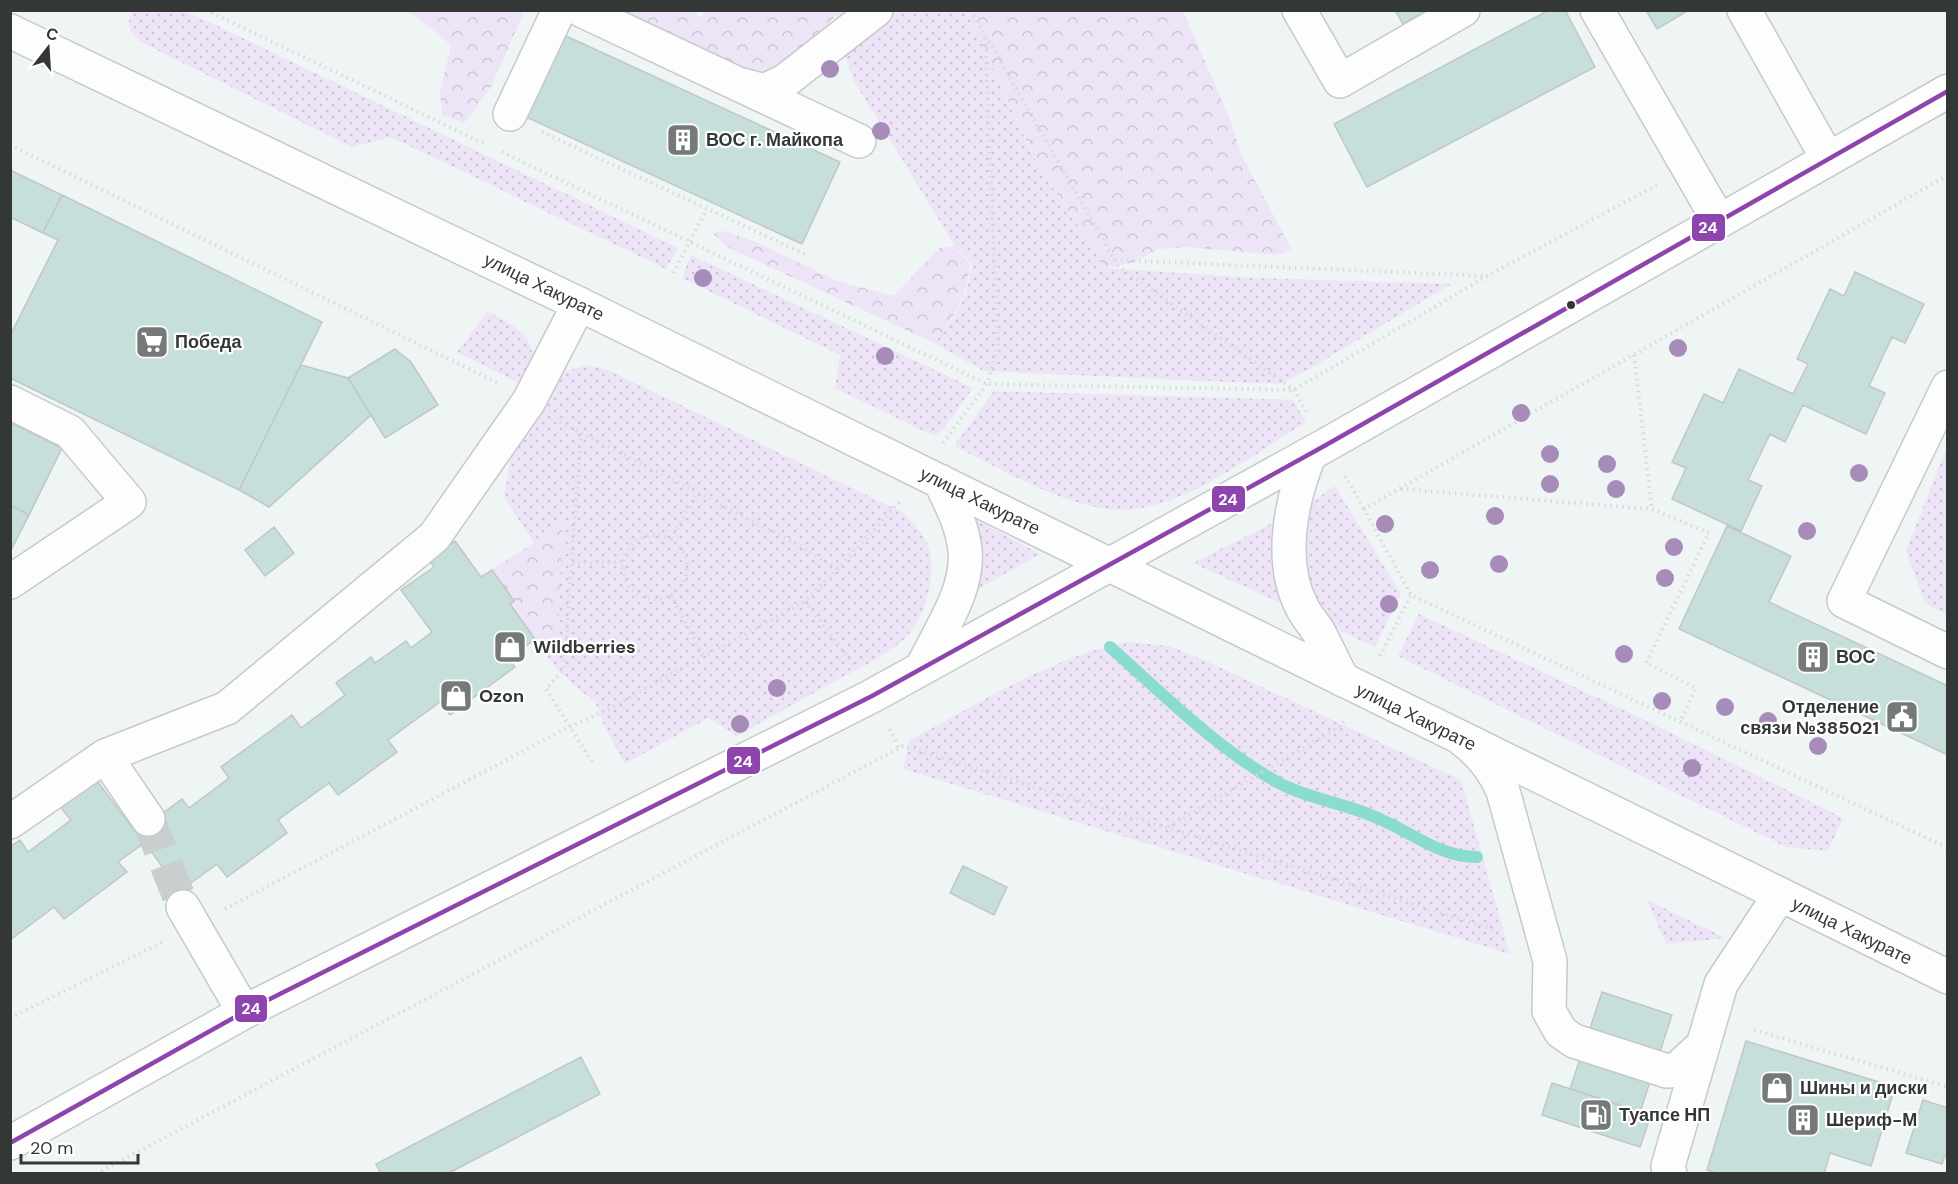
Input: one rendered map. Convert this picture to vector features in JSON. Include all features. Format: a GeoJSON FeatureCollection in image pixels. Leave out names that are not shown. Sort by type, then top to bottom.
{"type":"FeatureCollection","features":[{"type":"Feature","properties":{"kind":"main road"},"geometry":{"type":"LineString","coordinates":[[510,114],[559,10]]}},
{"type":"Feature","properties":{"kind":"main road"},"geometry":{"type":"LineString","coordinates":[[581,10],[860,141]]}},
{"type":"Feature","properties":{"kind":"main road"},"geometry":{"type":"LineString","coordinates":[[740,85],[764,91],[785,81],[876,10]]}},
{"type":"Feature","properties":{"kind":"main road"},"geometry":{"type":"LineString","coordinates":[[1299,10],[1340,81],[1462,10]]}},
{"type":"Feature","properties":{"kind":"main road"},"geometry":{"type":"LineString","coordinates":[[1597,10],[1719,221]]}},
{"type":"Feature","properties":{"kind":"main road"},"geometry":{"type":"LineString","coordinates":[[1744,10],[1828,159]]}},
{"type":"Feature","properties":{"kind":"main road","name":"улица Хакурате"},"geometry":{"type":"LineString","coordinates":[[10,31],[579,304],[1779,896],[1947,976]]}},
{"type":"Feature","properties":{"kind":"main road"},"geometry":{"type":"LineString","coordinates":[[10,1143],[244,1012],[872,696],[1310,454],[1947,91]]}},
{"type":"Feature","properties":{"kind":"main road"},"geometry":{"type":"LineString","coordinates":[[10,822],[105,756],[227,708],[434,537],[529,401],[579,304]]}},
{"type":"Feature","properties":{"kind":"main road"},"geometry":{"type":"LineString","coordinates":[[1947,387],[1844,601],[1947,652]]}},
{"type":"Feature","properties":{"kind":"main road"},"geometry":{"type":"LineString","coordinates":[[10,402],[70,432],[129,502],[10,582]]}},
{"type":"Feature","properties":{"kind":"main road"},"geometry":{"type":"LineString","coordinates":[[1310,454],[1298,488],[1292,521],[1290,550],[1293,578],[1301,606],[1317,630],[1343,680]]}},
{"type":"Feature","properties":{"kind":"main road"},"geometry":{"type":"LineString","coordinates":[[922,668],[957,592],[965,551],[960,528],[931,476]]}},
{"type":"Feature","properties":{"kind":"main road"},"geometry":{"type":"LineString","coordinates":[[1462,739],[1478,750],[1503,791],[1550,961],[1548,1011],[1561,1032],[1574,1041],[1666,1071],[1676,1070],[1702,1045]]}},
{"type":"Feature","properties":{"kind":"main road"},"geometry":{"type":"LineString","coordinates":[[105,756],[148,819]]}},
{"type":"Feature","properties":{"kind":"main road"},"geometry":{"type":"LineString","coordinates":[[1670,1173],[1668,1166],[1721,984],[1779,896]]}},
{"type":"Feature","properties":{"kind":"main road"},"geometry":{"type":"LineString","coordinates":[[189,916],[244,1012]]}},
{"type":"Feature","properties":{"kind":"path"},"geometry":{"type":"LineString","coordinates":[[206,10],[987,384],[1294,390],[1487,276],[1688,168]]}},
{"type":"Feature","properties":{"kind":"path"},"geometry":{"type":"LineString","coordinates":[[971,10],[1118,266],[1294,390]]}},
{"type":"Feature","properties":{"kind":"path"},"geometry":{"type":"LineString","coordinates":[[931,476],[987,384],[998,349],[985,34]]}},
{"type":"Feature","properties":{"kind":"path"},"geometry":{"type":"LineString","coordinates":[[510,114],[522,123],[809,256]]}},
{"type":"Feature","properties":{"kind":"path"},"geometry":{"type":"LineString","coordinates":[[10,145],[472,370],[581,433],[799,545],[838,569]]}},
{"type":"Feature","properties":{"kind":"path"},"geometry":{"type":"LineString","coordinates":[[1947,175],[1364,509],[1411,595],[1947,848]]}},
{"type":"Feature","properties":{"kind":"path"},"geometry":{"type":"LineString","coordinates":[[673,273],[707,208]]}},
{"type":"Feature","properties":{"kind":"path"},"geometry":{"type":"LineString","coordinates":[[1115,260],[1487,276]]}},
{"type":"Feature","properties":{"kind":"path"},"geometry":{"type":"LineString","coordinates":[[1634,355],[1652,509]]}},
{"type":"Feature","properties":{"kind":"path"},"geometry":{"type":"LineString","coordinates":[[581,433],[564,669],[546,689],[593,763]]}},
{"type":"Feature","properties":{"kind":"path"},"geometry":{"type":"LineString","coordinates":[[1400,489],[1652,509],[1709,533],[1646,663],[1696,688],[1680,722]]}},
{"type":"Feature","properties":{"kind":"path"},"geometry":{"type":"LineString","coordinates":[[671,539],[697,493]]}},
{"type":"Feature","properties":{"kind":"path"},"geometry":{"type":"LineString","coordinates":[[10,1018],[189,916],[570,726],[605,711],[805,601],[894,509]]}},
{"type":"Feature","properties":{"kind":"path"},"geometry":{"type":"LineString","coordinates":[[657,535],[671,539],[683,550],[687,570],[685,580],[672,595],[652,599],[633,591],[626,582],[624,562],[628,549],[645,536],[657,535]]}},
{"type":"Feature","properties":{"kind":"path"},"geometry":{"type":"LineString","coordinates":[[572,563],[624,562]]}},
{"type":"Feature","properties":{"kind":"path"},"geometry":{"type":"LineString","coordinates":[[672,595],[703,656]]}},
{"type":"Feature","properties":{"kind":"path"},"geometry":{"type":"LineString","coordinates":[[805,601],[857,669],[872,696]]}},
{"type":"Feature","properties":{"kind":"path"},"geometry":{"type":"LineString","coordinates":[[96,1173],[903,746],[1496,930]]}},
{"type":"Feature","properties":{"kind":"path"},"geometry":{"type":"LineString","coordinates":[[1168,827],[1271,766]]}},
{"type":"Feature","properties":{"kind":"path"},"geometry":{"type":"LineString","coordinates":[[1754,1030],[1947,1087]]}},
{"type":"Feature","properties":{"kind":"green space"},"geometry":{"type":"Polygon","coordinates":[[[841,10],[966,11],[1036,162],[1106,268],[1254,278],[1451,284],[1306,371],[1279,384],[984,371],[933,343],[949,325],[960,307],[972,263],[955,246],[854,81],[842,48],[836,16],[841,10]]]}},
{"type":"Feature","properties":{"kind":"green space"},"geometry":{"type":"Polygon","coordinates":[[[132,11],[183,11],[205,20],[678,248],[666,269],[391,137],[352,147],[141,42],[130,28],[129,20],[132,11]]]}},
{"type":"Feature","properties":{"kind":"green space"},"geometry":{"type":"Polygon","coordinates":[[[404,11],[522,11],[523,14],[491,87],[464,123],[442,115],[440,92],[451,45],[416,16],[404,11]]]}},
{"type":"Feature","properties":{"kind":"green space"},"geometry":{"type":"Polygon","coordinates":[[[619,11],[692,11],[700,18],[705,11],[839,11],[823,32],[770,75],[744,70],[619,11]]]}},
{"type":"Feature","properties":{"kind":"green space"},"geometry":{"type":"Polygon","coordinates":[[[966,11],[1183,11],[1229,117],[1243,158],[1292,250],[1278,255],[1186,247],[1159,249],[1134,262],[1106,268],[1037,163],[966,11]]]}},
{"type":"Feature","properties":{"kind":"green space"},"geometry":{"type":"Polygon","coordinates":[[[725,231],[761,244],[837,281],[894,296],[939,248],[954,246],[970,264],[963,296],[948,325],[934,343],[725,246],[713,233],[725,231]]]}},
{"type":"Feature","properties":{"kind":"green space"},"geometry":{"type":"Polygon","coordinates":[[[691,255],[973,388],[943,430],[934,436],[835,388],[840,355],[682,278],[691,255]]]}},
{"type":"Feature","properties":{"kind":"green space"},"geometry":{"type":"Polygon","coordinates":[[[487,312],[511,324],[525,336],[530,344],[532,362],[521,384],[457,352],[487,312]]]}},
{"type":"Feature","properties":{"kind":"green space"},"geometry":{"type":"Polygon","coordinates":[[[587,365],[608,370],[904,513],[923,536],[931,557],[927,596],[918,621],[911,631],[903,640],[878,658],[737,736],[708,718],[625,764],[604,726],[595,701],[570,682],[548,658],[510,606],[514,599],[491,570],[534,543],[504,497],[511,455],[556,379],[570,370],[587,365]]]}},
{"type":"Feature","properties":{"kind":"green space"},"geometry":{"type":"Polygon","coordinates":[[[994,391],[1293,400],[1306,422],[1242,463],[1194,490],[1146,507],[1123,510],[1102,508],[1058,496],[1036,487],[954,446],[994,391]]]}},
{"type":"Feature","properties":{"kind":"green space"},"geometry":{"type":"Polygon","coordinates":[[[1947,447],[1947,615],[1925,603],[1906,551],[1947,447]]]}},
{"type":"Feature","properties":{"kind":"green space"},"geometry":{"type":"Polygon","coordinates":[[[1335,486],[1401,594],[1375,647],[1329,626],[1304,580],[1304,518],[1315,500],[1335,486]]]}},
{"type":"Feature","properties":{"kind":"green space"},"geometry":{"type":"Polygon","coordinates":[[[970,516],[1040,554],[973,592],[970,516]]]}},
{"type":"Feature","properties":{"kind":"green space"},"geometry":{"type":"Polygon","coordinates":[[[563,522],[557,649],[536,641],[510,606],[514,602],[491,570],[534,544],[563,522]]]}},
{"type":"Feature","properties":{"kind":"green space"},"geometry":{"type":"Polygon","coordinates":[[[1275,522],[1285,605],[1193,563],[1275,522]]]}},
{"type":"Feature","properties":{"kind":"green space"},"geometry":{"type":"Polygon","coordinates":[[[1419,614],[1647,721],[1843,818],[1828,851],[1786,847],[1398,656],[1419,614]]]}},
{"type":"Feature","properties":{"kind":"green space"},"geometry":{"type":"Polygon","coordinates":[[[1125,642],[1169,646],[1206,661],[1461,780],[1510,954],[903,769],[910,740],[1041,671],[1096,650],[1125,642]]]}},
{"type":"Feature","properties":{"kind":"green space"},"geometry":{"type":"Polygon","coordinates":[[[1647,900],[1726,938],[1666,944],[1647,900]]]}},
{"type":"Feature","properties":{"kind":"building"},"geometry":{"type":"Polygon","coordinates":[[[1395,10],[1429,10],[1403,24],[1395,10]]]}},
{"type":"Feature","properties":{"kind":"building"},"geometry":{"type":"Polygon","coordinates":[[[1549,10],[1565,10],[1595,67],[1367,187],[1334,124],[1549,10]]]}},
{"type":"Feature","properties":{"kind":"building"},"geometry":{"type":"Polygon","coordinates":[[[1646,10],[1689,10],[1657,29],[1646,10]]]}},
{"type":"Feature","properties":{"kind":"building","name":"ВОС г. Майкопа"},"geometry":{"type":"Polygon","coordinates":[[[564,35],[840,162],[802,244],[526,117],[564,35]]]}},
{"type":"Feature","properties":{"kind":"building"},"geometry":{"type":"Polygon","coordinates":[[[10,170],[62,195],[43,233],[10,217],[10,170]]]}},
{"type":"Feature","properties":{"kind":"building"},"geometry":{"type":"Polygon","coordinates":[[[62,195],[322,322],[239,490],[10,378],[10,336],[58,240],[43,233],[62,195]]]}},
{"type":"Feature","properties":{"kind":"building"},"geometry":{"type":"Polygon","coordinates":[[[1855,272],[1924,304],[1905,343],[1892,337],[1869,386],[1885,393],[1866,434],[1803,405],[1785,442],[1770,434],[1748,480],[1762,486],[1741,531],[1672,499],[1686,468],[1672,462],[1704,394],[1723,403],[1739,369],[1793,394],[1808,364],[1797,359],[1830,289],[1844,296],[1855,272]]]}},
{"type":"Feature","properties":{"kind":"building"},"geometry":{"type":"Polygon","coordinates":[[[395,349],[411,362],[438,405],[385,438],[348,378],[395,349]]]}},
{"type":"Feature","properties":{"kind":"building"},"geometry":{"type":"Polygon","coordinates":[[[301,365],[348,378],[371,415],[269,507],[239,490],[301,365]]]}},
{"type":"Feature","properties":{"kind":"building"},"geometry":{"type":"Polygon","coordinates":[[[10,422],[62,448],[29,515],[10,505],[10,422]]]}},
{"type":"Feature","properties":{"kind":"building"},"geometry":{"type":"Polygon","coordinates":[[[10,505],[29,515],[10,552],[10,505]]]}},
{"type":"Feature","properties":{"kind":"building","name":"ВОС"},"geometry":{"type":"Polygon","coordinates":[[[1727,526],[1791,556],[1769,602],[1948,686],[1948,755],[1679,629],[1727,526]]]}},
{"type":"Feature","properties":{"kind":"building"},"geometry":{"type":"Polygon","coordinates":[[[274,527],[294,553],[265,576],[245,550],[274,527]]]}},
{"type":"Feature","properties":{"kind":"building"},"geometry":{"type":"Polygon","coordinates":[[[455,541],[481,577],[492,570],[514,601],[510,604],[535,639],[509,659],[515,667],[450,715],[440,702],[388,740],[397,752],[338,795],[329,783],[278,820],[287,833],[227,877],[217,864],[180,891],[137,832],[182,799],[189,808],[229,778],[221,767],[292,715],[301,728],[345,695],[336,683],[371,657],[375,663],[406,641],[411,648],[432,632],[401,590],[434,567],[429,560],[455,541]]]}},
{"type":"Feature","properties":{"kind":"building"},"geometry":{"type":"Polygon","coordinates":[[[97,781],[144,843],[118,862],[127,872],[64,919],[54,907],[10,940],[10,847],[20,840],[28,852],[71,820],[61,808],[97,781]]]}},
{"type":"Feature","properties":{"kind":"building"},"geometry":{"type":"Polygon","coordinates":[[[963,866],[1007,887],[994,915],[950,893],[963,866]]]}},
{"type":"Feature","properties":{"kind":"building"},"geometry":{"type":"Polygon","coordinates":[[[1602,992],[1672,1015],[1640,1112],[1570,1089],[1602,992]]]}},
{"type":"Feature","properties":{"kind":"building","name":"Шериф-М"},"geometry":{"type":"Polygon","coordinates":[[[1746,1041],[1895,1087],[1871,1166],[1830,1153],[1824,1174],[1719,1174],[1707,1170],[1746,1041]]]}},
{"type":"Feature","properties":{"kind":"building"},"geometry":{"type":"Polygon","coordinates":[[[581,1057],[600,1094],[447,1174],[381,1174],[376,1164],[581,1057]]]}},
{"type":"Feature","properties":{"kind":"building","name":"Туапсе НП"},"geometry":{"type":"Polygon","coordinates":[[[1552,1083],[1651,1115],[1640,1147],[1542,1115],[1552,1083]]]}},
{"type":"Feature","properties":{"kind":"building"},"geometry":{"type":"Polygon","coordinates":[[[1923,1100],[1948,1108],[1948,1156],[1945,1156],[1942,1164],[1906,1153],[1923,1100]]]}},
{"type":"Feature","properties":{"kind":"waterway"},"geometry":{"type":"LineString","coordinates":[[1110,647],[1232,753],[1277,782],[1371,815],[1440,849],[1477,857]]}},
{"type":"Feature","properties":{"kind":"tunnel"},"geometry":{"type":"LineString","coordinates":[[148,819],[183,907]]}},
{"type":"Feature","properties":{"kind":"transit line","name":"24"},"geometry":{"type":"LineString","coordinates":[[10,1143],[244,1012],[872,696],[1326,445],[1948,91]]}},
{"type":"Feature","properties":{"kind":"place","name":"ВОС г. Майкопа"},"geometry":{"type":"Point","coordinates":[683,140]}},
{"type":"Feature","properties":{"kind":"place","name":"Победа"},"geometry":{"type":"Point","coordinates":[152,342]}},
{"type":"Feature","properties":{"kind":"place","name":"Wildberries"},"geometry":{"type":"Point","coordinates":[510,647]}},
{"type":"Feature","properties":{"kind":"place","name":"ВОС"},"geometry":{"type":"Point","coordinates":[1813,657]}},
{"type":"Feature","properties":{"kind":"place","name":"Ozon"},"geometry":{"type":"Point","coordinates":[456,696]}},
{"type":"Feature","properties":{"kind":"place","name":"Отделение связи №385021"},"geometry":{"type":"Point","coordinates":[1902,717]}},
{"type":"Feature","properties":{"kind":"place","name":"Шины и диски"},"geometry":{"type":"Point","coordinates":[1777,1088]}},
{"type":"Feature","properties":{"kind":"place","name":"Туапсе НП"},"geometry":{"type":"Point","coordinates":[1596,1115]}},
{"type":"Feature","properties":{"kind":"place","name":"Шериф-М"},"geometry":{"type":"Point","coordinates":[1803,1120]}}]}
